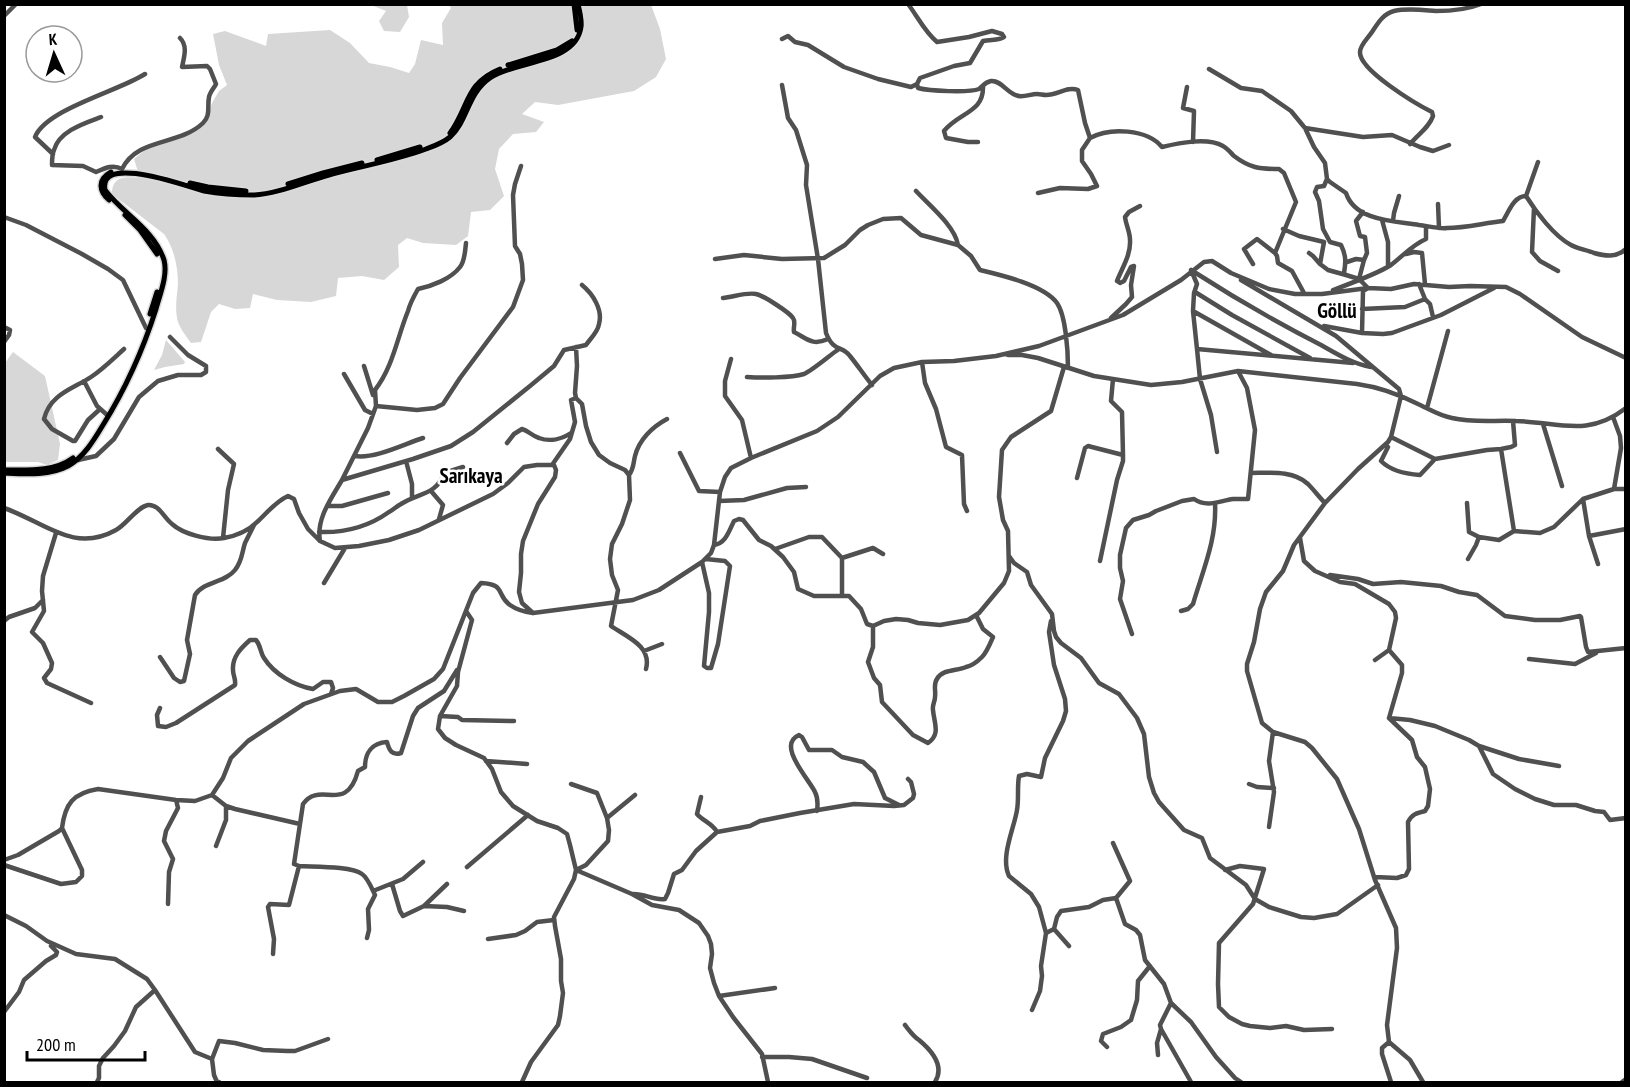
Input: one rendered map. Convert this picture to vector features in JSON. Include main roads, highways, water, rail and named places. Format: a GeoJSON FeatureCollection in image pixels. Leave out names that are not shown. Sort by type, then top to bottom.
{"type":"FeatureCollection","features":[{"type":"Feature","properties":{"kind":"main road"},"geometry":{"type":"LineString","coordinates":[[4,472],[48,468],[68,462],[80,452],[106,414],[140,349],[160,280],[161,262],[156,251],[140,230],[102,192],[105,176],[122,169],[147,172],[208,187],[258,191],[419,148],[449,134],[467,98],[492,72],[557,50],[571,42],[577,29],[576,4]]}},
{"type":"Feature","properties":{"kind":"main road"},"geometry":{"type":"LineString","coordinates":[[4,472],[54,471],[76,460],[93,442],[113,408],[134,370],[149,331],[165,274],[164,262],[154,242],[143,228],[105,190],[105,184],[112,174],[128,172],[207,191],[255,195],[423,150],[444,141],[454,133],[476,92],[487,80],[506,69],[556,55],[569,48],[576,41],[581,23],[576,4]]}},
{"type":"Feature","properties":{"kind":"district","name":"Göllü"},"geometry":{"type":"Point","coordinates":[1337,311]}},
{"type":"Feature","properties":{"kind":"district","name":"Sarıkaya"},"geometry":{"type":"Point","coordinates":[471,476]}}]}
